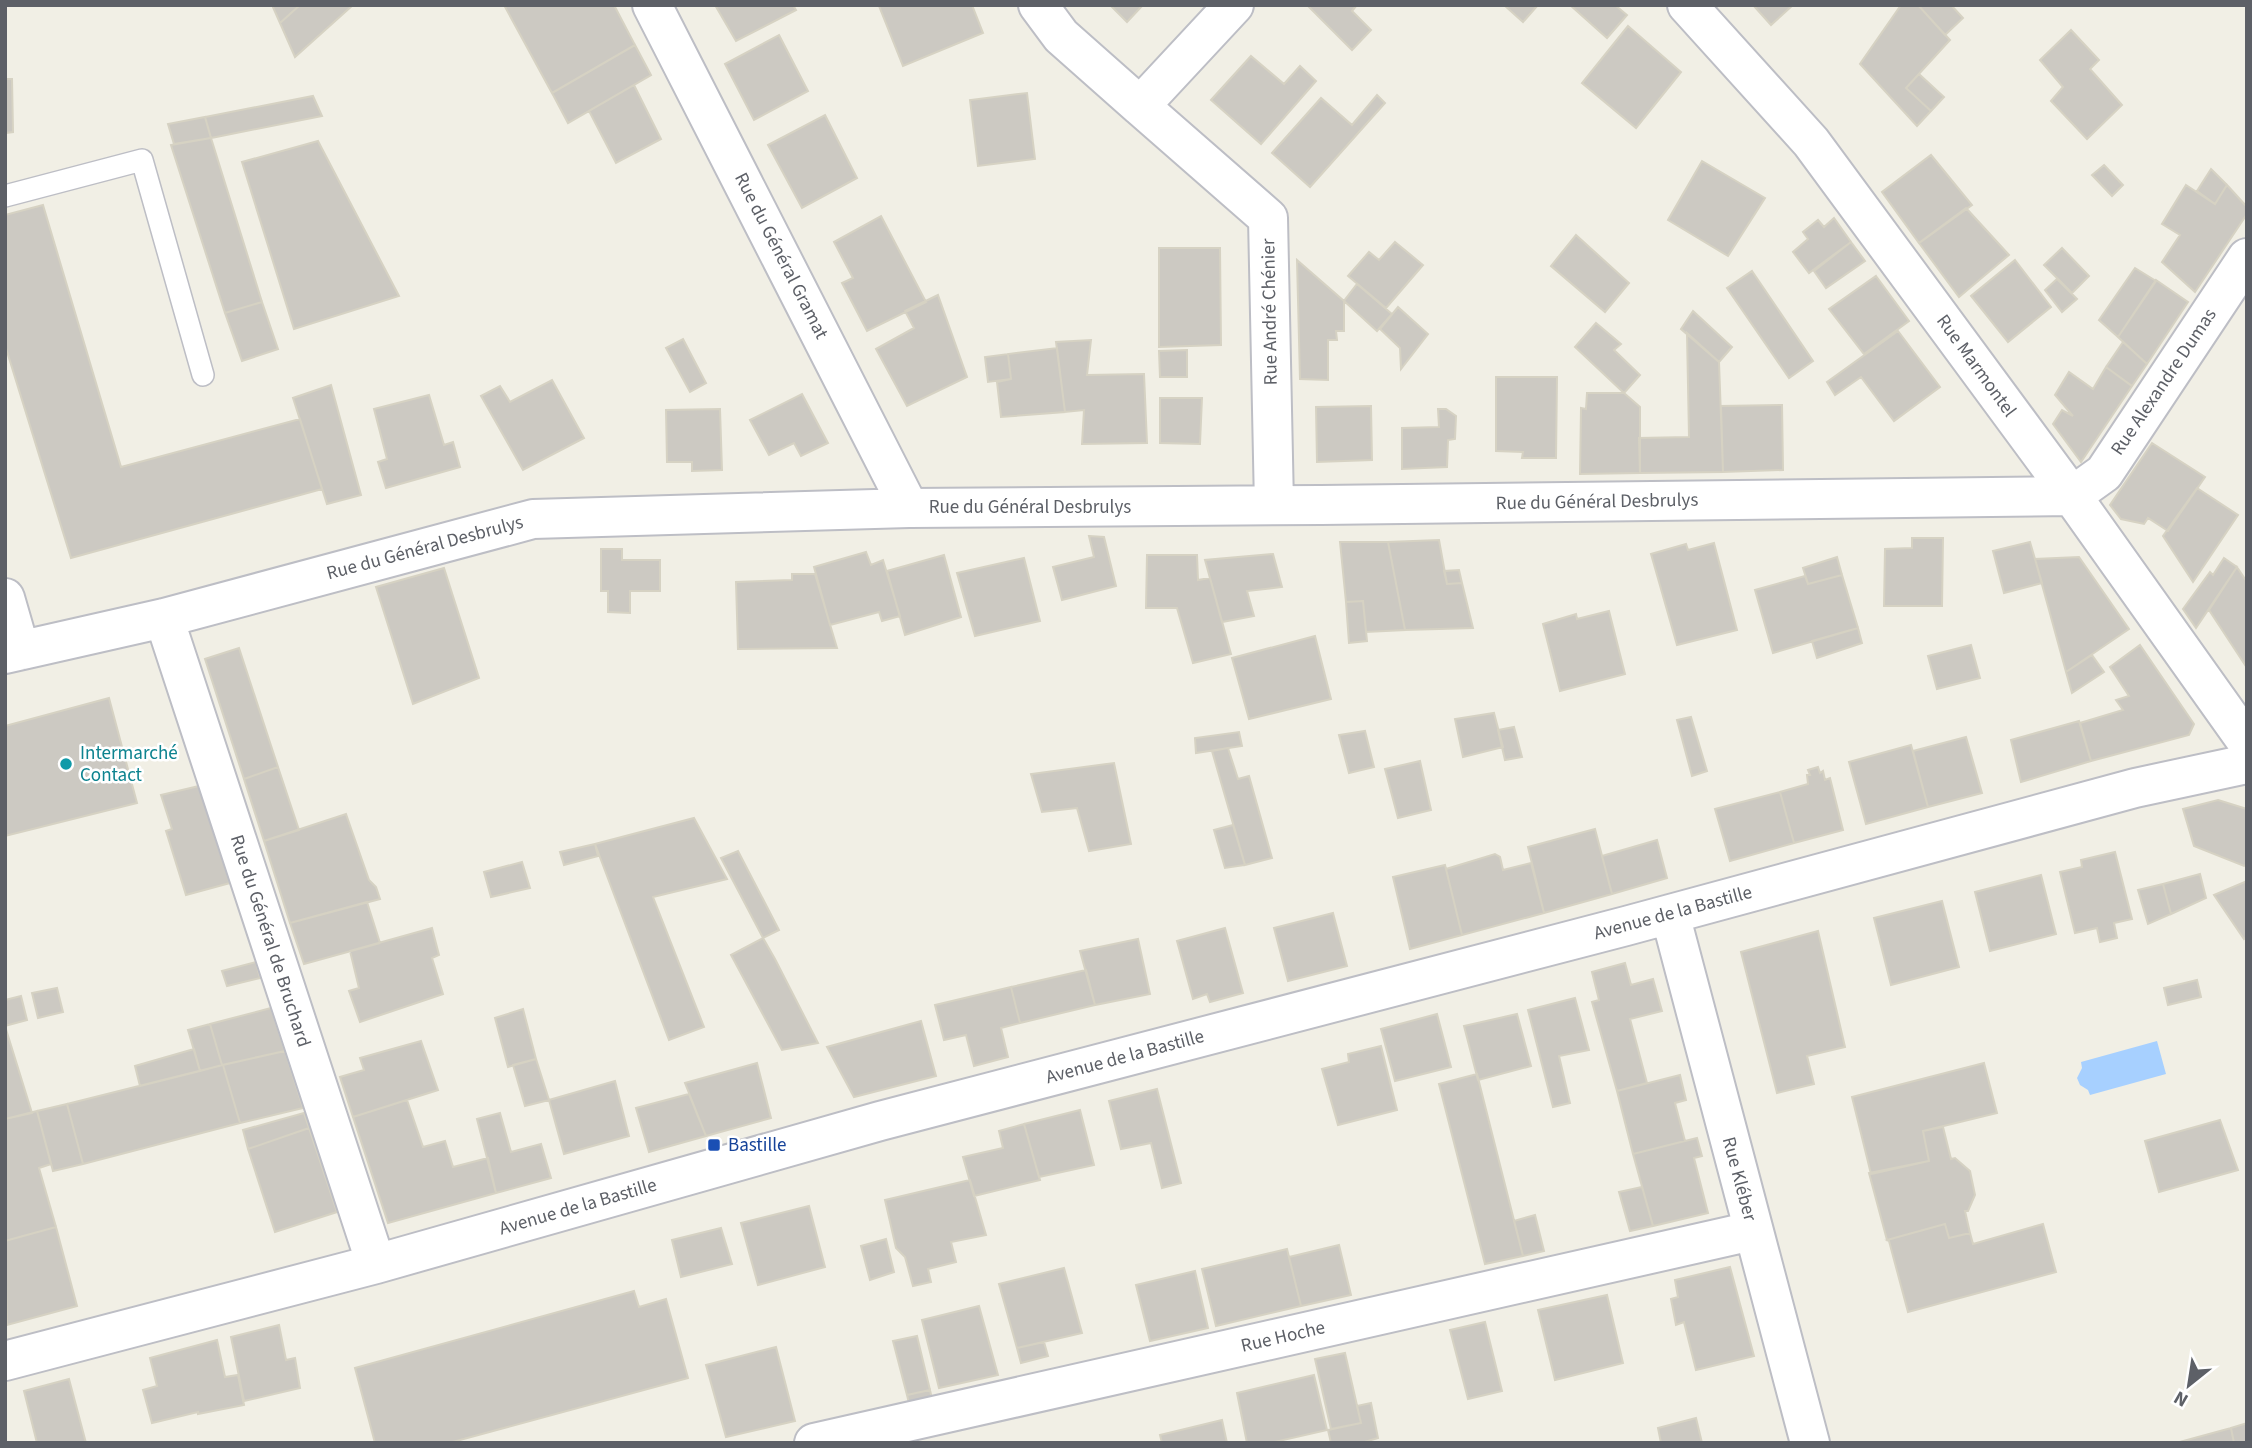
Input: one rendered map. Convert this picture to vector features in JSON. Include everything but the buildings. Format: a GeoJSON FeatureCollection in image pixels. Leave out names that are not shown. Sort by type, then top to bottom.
{"type":"FeatureCollection","features":[{"type":"Feature","properties":{"kind":"street","name":"Rue du Général Gramat"},"geometry":{"type":"LineString","coordinates":[[652,5],[909,508]]}},
{"type":"Feature","properties":{"kind":"street","name":"Rue André Chénier"},"geometry":{"type":"LineString","coordinates":[[1038,5],[1061,36],[1268,218],[1274,505]]}},
{"type":"Feature","properties":{"kind":"street"},"geometry":{"type":"LineString","coordinates":[[1140,106],[1234,5]]}},
{"type":"Feature","properties":{"kind":"street","name":"Rue Marmontel"},"geometry":{"type":"LineString","coordinates":[[1687,5],[1811,142],[2072,496],[2247,742]]}},
{"type":"Feature","properties":{"kind":"street","name":"Rue Alexandre Dumas"},"geometry":{"type":"LineString","coordinates":[[2072,496],[2104,473],[2247,258]]}},
{"type":"Feature","properties":{"kind":"street","name":"Rue du Général Desbrulys"},"geometry":{"type":"LineString","coordinates":[[14,652],[164,618],[533,519],[909,508],[2072,496]]}},
{"type":"Feature","properties":{"kind":"street"},"geometry":{"type":"LineString","coordinates":[[5,598],[16,636],[14,652]]}},
{"type":"Feature","properties":{"kind":"street","name":"Rue du Général de Bruchard"},"geometry":{"type":"LineString","coordinates":[[164,618],[376,1264]]}},
{"type":"Feature","properties":{"kind":"street","name":"Avenue de la Bastille"},"geometry":{"type":"LineString","coordinates":[[5,1361],[376,1264],[880,1121],[1670,914],[2135,788],[2247,764]]}},
{"type":"Feature","properties":{"kind":"street","name":"Rue Kléber"},"geometry":{"type":"LineString","coordinates":[[1670,914],[1810,1443]]}},
{"type":"Feature","properties":{"kind":"street","name":"Rue Hoche"},"geometry":{"type":"LineString","coordinates":[[814,1443],[1752,1231]]}},
{"type":"Feature","properties":{"kind":"lane"},"geometry":{"type":"LineString","coordinates":[[5,196],[142,160],[203,376]]}},
{"type":"Feature","properties":{"kind":"water"},"geometry":{"type":"Polygon","coordinates":[[[2157,1041],[2166,1074],[2090,1095],[2088,1090],[2080,1085],[2077,1078],[2082,1068],[2081,1062],[2157,1041]]]}},
{"type":"Feature","properties":{"kind":"place","name":"Intermarché Contact"},"geometry":{"type":"Point","coordinates":[66,764]}},
{"type":"Feature","properties":{"kind":"place","name":"Bastille"},"geometry":{"type":"Point","coordinates":[714,1145]}}]}
